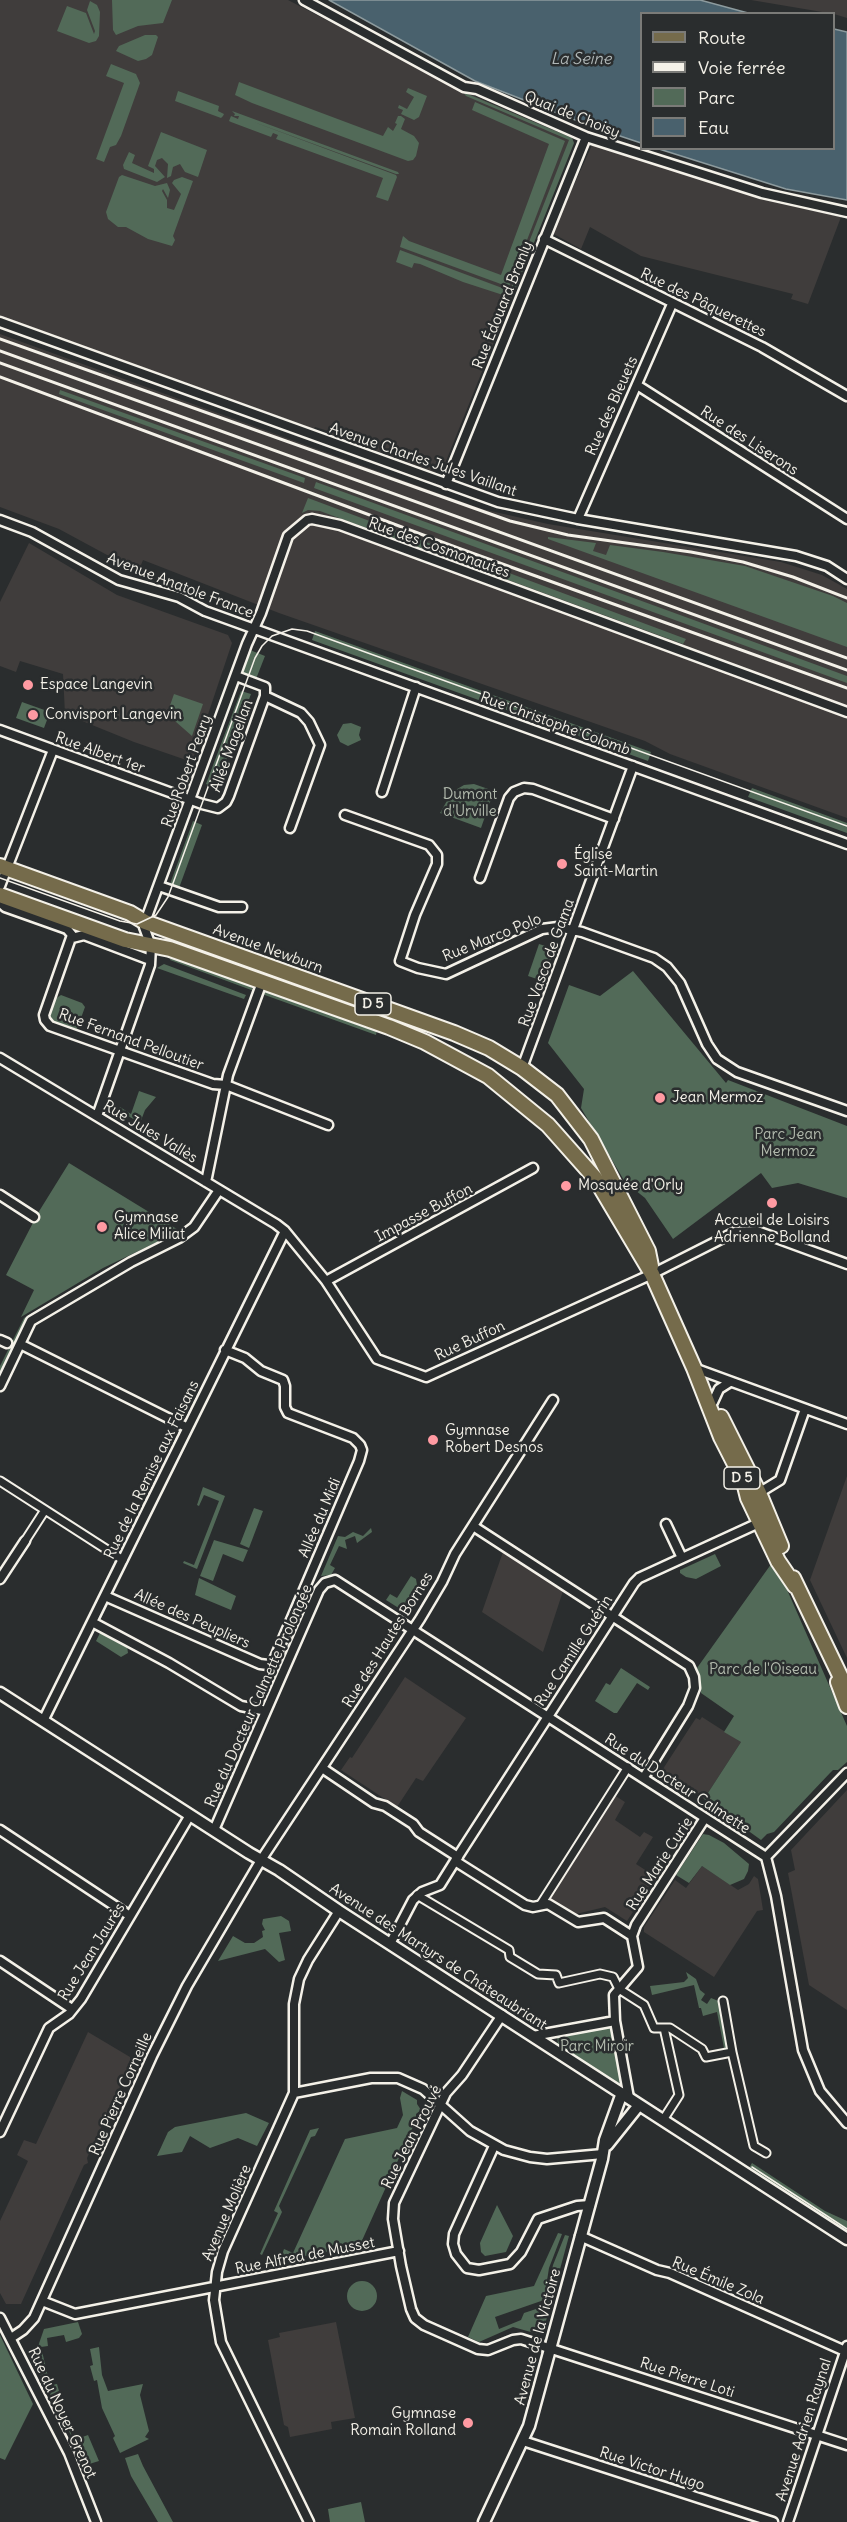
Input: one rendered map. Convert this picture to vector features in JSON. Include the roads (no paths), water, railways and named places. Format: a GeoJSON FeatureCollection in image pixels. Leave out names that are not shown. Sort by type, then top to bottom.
{"type":"FeatureCollection","features":[{"type":"Feature","properties":{"kind":"main road","name":"Avenue Newburn"},"geometry":{"type":"LineString","coordinates":[[4,867],[130,913],[145,922],[454,1033],[489,1048],[522,1068]]}},
{"type":"Feature","properties":{"kind":"main road","name":"D 5"},"geometry":{"type":"LineString","coordinates":[[0,895],[125,940],[151,953],[170,949],[365,1019],[425,1042],[488,1076],[548,1125],[594,1179],[652,1274],[694,1368],[714,1421],[744,1482],[754,1495]]}},
{"type":"Feature","properties":{"kind":"main road","name":"D 5"},"geometry":{"type":"LineString","coordinates":[[522,1068],[557,1095],[591,1139],[648,1251],[652,1274]]}},
{"type":"Feature","properties":{"kind":"main road","name":"D 5"},"geometry":{"type":"LineString","coordinates":[[694,1368],[713,1402],[754,1495],[778,1561],[795,1586],[847,1690]]}},
{"type":"Feature","properties":{"kind":"main road","name":"D 5"},"geometry":{"type":"LineString","coordinates":[[824,1647],[847,1706]]}},
{"type":"Feature","properties":{"kind":"street","name":"Quai de Choisy"},"geometry":{"type":"LineString","coordinates":[[304,0],[464,87],[477,89],[586,136],[762,193],[847,212]]}},
{"type":"Feature","properties":{"kind":"street","name":"Rue Édouard Branly"},"geometry":{"type":"LineString","coordinates":[[446,484],[586,136]]}},
{"type":"Feature","properties":{"kind":"street","name":"Rue des Pâquerettes"},"geometry":{"type":"LineString","coordinates":[[544,239],[762,347],[847,396]]}},
{"type":"Feature","properties":{"kind":"street","name":"Rue des Bleuets"},"geometry":{"type":"LineString","coordinates":[[578,519],[672,304]]}},
{"type":"Feature","properties":{"kind":"street","name":"Avenue Charles Jules Vaillant"},"geometry":{"type":"LineString","coordinates":[[0,322],[446,484],[523,508],[796,556],[826,566],[847,579]]}},
{"type":"Feature","properties":{"kind":"street","name":"Rue des Liserons"},"geometry":{"type":"LineString","coordinates":[[637,385],[847,519]]}},
{"type":"Feature","properties":{"kind":"street","name":"Avenue Anatole France"},"geometry":{"type":"LineString","coordinates":[[0,519],[33,531],[119,580],[178,597],[205,611],[255,629]]}},
{"type":"Feature","properties":{"kind":"street","name":"Rue des Cosmonautes"},"geometry":{"type":"LineString","coordinates":[[255,629],[288,536],[302,523],[312,519],[340,525],[847,712]]}},
{"type":"Feature","properties":{"kind":"street","name":"Rue Robert Peary"},"geometry":{"type":"LineString","coordinates":[[145,922],[255,629]]}},
{"type":"Feature","properties":{"kind":"street","name":"Rue Christophe Colomb"},"geometry":{"type":"LineString","coordinates":[[255,629],[847,844]]}},
{"type":"Feature","properties":{"kind":"street","name":"Allée Magellan"},"geometry":{"type":"LineString","coordinates":[[190,800],[218,808],[226,802],[265,696],[265,687],[236,676]]}},
{"type":"Feature","properties":{"kind":"street"},"geometry":{"type":"LineString","coordinates":[[382,792],[416,687]]}},
{"type":"Feature","properties":{"kind":"street","name":"Allée Magellan"},"geometry":{"type":"LineString","coordinates":[[265,696],[301,712],[315,731],[320,746],[290,828]]}},
{"type":"Feature","properties":{"kind":"street","name":"Rue Albert 1er"},"geometry":{"type":"LineString","coordinates":[[0,730],[190,800]]}},
{"type":"Feature","properties":{"kind":"street"},"geometry":{"type":"LineString","coordinates":[[0,886],[4,867],[53,750]]}},
{"type":"Feature","properties":{"kind":"street","name":"Rue Vasco de Gama"},"geometry":{"type":"LineString","coordinates":[[522,1068],[633,766]]}},
{"type":"Feature","properties":{"kind":"street"},"geometry":{"type":"LineString","coordinates":[[480,878],[509,798],[514,792],[524,788],[533,789],[614,819]]}},
{"type":"Feature","properties":{"kind":"street","name":"Rue Marco Polo"},"geometry":{"type":"LineString","coordinates":[[345,814],[429,844],[437,855],[437,864],[415,915],[400,961],[418,968],[446,974],[542,929],[558,927],[574,930],[654,958],[667,967],[680,983],[707,1044],[717,1059],[737,1072],[847,1111]]}},
{"type":"Feature","properties":{"kind":"street"},"geometry":{"type":"LineString","coordinates":[[159,886],[219,907],[242,907]]}},
{"type":"Feature","properties":{"kind":"street"},"geometry":{"type":"LineString","coordinates":[[0,902],[5,907],[67,929],[72,938],[84,935],[151,953]]}},
{"type":"Feature","properties":{"kind":"street"},"geometry":{"type":"LineString","coordinates":[[97,1116],[151,953],[144,927],[145,922]]}},
{"type":"Feature","properties":{"kind":"street","name":"Rue Fernand Pelloutier"},"geometry":{"type":"LineString","coordinates":[[72,938],[45,1012],[45,1020],[54,1028],[213,1084],[226,1085],[328,1125]]}},
{"type":"Feature","properties":{"kind":"street"},"geometry":{"type":"LineString","coordinates":[[206,1182],[226,1085],[262,982]]}},
{"type":"Feature","properties":{"kind":"street","name":"Rue Jules Vallès"},"geometry":{"type":"LineString","coordinates":[[0,1058],[285,1231]]}},
{"type":"Feature","properties":{"kind":"street","name":"Impasse Buffon"},"geometry":{"type":"LineString","coordinates":[[326,1281],[533,1168]]}},
{"type":"Feature","properties":{"kind":"street"},"geometry":{"type":"LineString","coordinates":[[0,1386],[32,1321],[130,1262],[161,1248],[194,1227],[219,1190]]}},
{"type":"Feature","properties":{"kind":"street"},"geometry":{"type":"LineString","coordinates":[[0,1195],[34,1216]]}},
{"type":"Feature","properties":{"kind":"street","name":"Rue Buffon"},"geometry":{"type":"LineString","coordinates":[[285,1231],[326,1281],[377,1359],[426,1377],[652,1274],[735,1232],[757,1231],[847,1264]]}},
{"type":"Feature","properties":{"kind":"street","name":"Rue de la Remise aux Faisans"},"geometry":{"type":"LineString","coordinates":[[43,1721],[186,1427],[285,1231]]}},
{"type":"Feature","properties":{"kind":"street"},"geometry":{"type":"LineString","coordinates":[[20,1344],[186,1427]]}},
{"type":"Feature","properties":{"kind":"street","name":"Allée du Midi"},"geometry":{"type":"LineString","coordinates":[[225,1350],[245,1358],[261,1371],[283,1380],[285,1407],[288,1413],[353,1438],[360,1445],[360,1461],[273,1662],[268,1665]]}},
{"type":"Feature","properties":{"kind":"street"},"geometry":{"type":"LineString","coordinates":[[694,1368],[847,1424]]}},
{"type":"Feature","properties":{"kind":"street"},"geometry":{"type":"LineString","coordinates":[[713,1402],[719,1389],[730,1382]]}},
{"type":"Feature","properties":{"kind":"street","name":"Rue des Hautes Bornes"},"geometry":{"type":"LineString","coordinates":[[261,1860],[412,1630],[442,1582],[455,1554],[553,1400]]}},
{"type":"Feature","properties":{"kind":"street"},"geometry":{"type":"LineString","coordinates":[[754,1495],[780,1480],[805,1409]]}},
{"type":"Feature","properties":{"kind":"street"},"geometry":{"type":"LineString","coordinates":[[0,1481],[123,1560]]}},
{"type":"Feature","properties":{"kind":"street"},"geometry":{"type":"LineString","coordinates":[[0,1579],[45,1510]]}},
{"type":"Feature","properties":{"kind":"street","name":"Rue Camille Guérin"},"geometry":{"type":"LineString","coordinates":[[417,1895],[440,1885],[639,1578],[765,1521]]}},
{"type":"Feature","properties":{"kind":"street"},"geometry":{"type":"LineString","coordinates":[[666,1524],[682,1558]]}},
{"type":"Feature","properties":{"kind":"street"},"geometry":{"type":"LineString","coordinates":[[473,1526],[689,1666],[694,1677],[695,1688],[686,1712],[644,1777]]}},
{"type":"Feature","properties":{"kind":"street","name":"Rue du Docteur Calmette"},"geometry":{"type":"LineString","coordinates":[[335,1580],[766,1857]]}},
{"type":"Feature","properties":{"kind":"street","name":"Rue du Docteur Calmette Prolongée"},"geometry":{"type":"LineString","coordinates":[[213,1830],[319,1590],[325,1583],[335,1580]]}},
{"type":"Feature","properties":{"kind":"street","name":"Allée des Peupliers"},"geometry":{"type":"LineString","coordinates":[[105,1596],[249,1660],[268,1665]]}},
{"type":"Feature","properties":{"kind":"street"},"geometry":{"type":"LineString","coordinates":[[92,1622],[169,1663],[241,1706],[262,1710]]}},
{"type":"Feature","properties":{"kind":"street","name":"Avenue des Martyrs de Châteaubriant"},"geometry":{"type":"LineString","coordinates":[[0,1693],[279,1870],[847,2239]]}},
{"type":"Feature","properties":{"kind":"street"},"geometry":{"type":"LineString","coordinates":[[541,1904],[628,1767]]}},
{"type":"Feature","properties":{"kind":"street"},"geometry":{"type":"LineString","coordinates":[[322,1768],[375,1803],[385,1806],[413,1824],[419,1832],[456,1859],[525,1905],[533,1907],[541,1904],[550,1905],[578,1922],[604,1918],[632,1936],[638,1966],[613,2000],[626,2096]]}},
{"type":"Feature","properties":{"kind":"street"},"geometry":{"type":"LineString","coordinates":[[847,1773],[766,1857],[776,1896],[803,2050],[820,2091],[847,2123]]}},
{"type":"Feature","properties":{"kind":"street","name":"Rue Jean Jaurès"},"geometry":{"type":"LineString","coordinates":[[0,2132],[49,2028],[81,1999],[190,1815]]}},
{"type":"Feature","properties":{"kind":"street","name":"Rue Marie Curie"},"geometry":{"type":"LineString","coordinates":[[632,1936],[636,1925],[705,1818]]}},
{"type":"Feature","properties":{"kind":"street"},"geometry":{"type":"LineString","coordinates":[[2,1831],[130,1916]]}},
{"type":"Feature","properties":{"kind":"street","name":"Rue Pierre Corneille"},"geometry":{"type":"LineString","coordinates":[[11,2338],[31,2323],[171,2016],[261,1860]]}},
{"type":"Feature","properties":{"kind":"street"},"geometry":{"type":"LineString","coordinates":[[390,1944],[397,1932],[400,1920],[417,1895],[509,1950],[510,1958],[538,1974],[556,1975],[559,1983],[600,1974],[613,1977],[619,1989],[644,2005],[654,2028],[670,2028],[702,2049],[706,2057],[732,2052]]}},
{"type":"Feature","properties":{"kind":"street","name":"Avenue Molière"},"geometry":{"type":"LineString","coordinates":[[309,2522],[221,2342],[214,2307],[220,2260],[227,2238],[294,2092],[294,2004],[297,1987],[305,1964],[339,1911]]}},
{"type":"Feature","properties":{"kind":"street"},"geometry":{"type":"LineString","coordinates":[[0,1961],[72,2009]]}},
{"type":"Feature","properties":{"kind":"street"},"geometry":{"type":"LineString","coordinates":[[723,2001],[732,2052],[754,2146],[766,2153]]}},
{"type":"Feature","properties":{"kind":"street","name":"Rue Jean Prouvé"},"geometry":{"type":"LineString","coordinates":[[502,2015],[440,2104],[394,2203],[393,2219],[411,2309],[421,2323],[482,2350],[516,2339],[550,2349]]}},
{"type":"Feature","properties":{"kind":"street"},"geometry":{"type":"LineString","coordinates":[[533,2036],[615,2020]]}},
{"type":"Feature","properties":{"kind":"street"},"geometry":{"type":"LineString","coordinates":[[663,2121],[679,2095],[664,2028]]}},
{"type":"Feature","properties":{"kind":"street"},"geometry":{"type":"LineString","coordinates":[[294,2092],[371,2078],[392,2077],[416,2085],[470,2132],[494,2146],[523,2156],[547,2159],[603,2154]]}},
{"type":"Feature","properties":{"kind":"street","name":"Avenue de la Victoire"},"geometry":{"type":"LineString","coordinates":[[484,2522],[523,2441],[590,2205],[605,2140],[626,2096]]}},
{"type":"Feature","properties":{"kind":"street","name":"Avenue de la Victoire"},"geometry":{"type":"LineString","coordinates":[[603,2154],[617,2130],[639,2105]]}},
{"type":"Feature","properties":{"kind":"street"},"geometry":{"type":"LineString","coordinates":[[494,2146],[454,2234],[453,2244],[456,2254],[467,2268],[480,2270],[510,2264],[521,2252],[538,2219],[577,2206],[590,2205]]}},
{"type":"Feature","properties":{"kind":"street","name":"Rue Émile Zola"},"geometry":{"type":"LineString","coordinates":[[580,2236],[846,2348]]}},
{"type":"Feature","properties":{"kind":"street","name":"Rue Alfred de Musset"},"geometry":{"type":"LineString","coordinates":[[42,2301],[75,2314],[399,2251]]}},
{"type":"Feature","properties":{"kind":"street","name":"Rue du Noyer Grenot"},"geometry":{"type":"LineString","coordinates":[[0,2318],[69,2453],[96,2522]]}},
{"type":"Feature","properties":{"kind":"street","name":"Avenue Adrien Raynal"},"geometry":{"type":"LineString","coordinates":[[788,2522],[846,2348]]}},
{"type":"Feature","properties":{"kind":"street","name":"Rue Pierre Loti"},"geometry":{"type":"LineString","coordinates":[[550,2349],[847,2445]]}},
{"type":"Feature","properties":{"kind":"street","name":"Rue Victor Hugo"},"geometry":{"type":"LineString","coordinates":[[523,2441],[773,2522]]}},
{"type":"Feature","properties":{"kind":"water","name":"La Seine"},"geometry":{"type":"Polygon","coordinates":[[[329,0],[700,0],[744,12],[640,12],[640,143],[475,81],[329,0]]]}},
{"type":"Feature","properties":{"kind":"water"},"geometry":{"type":"Polygon","coordinates":[[[835,29],[847,32],[847,200],[786,189],[662,150],[835,150],[835,29]]]}},
{"type":"Feature","properties":{"kind":"tram line"},"geometry":{"type":"LineString","coordinates":[[0,878],[120,921],[137,924],[156,915],[168,897],[255,658],[272,636],[292,629],[307,631],[847,826]]}},
{"type":"Feature","properties":{"kind":"tram line"},"geometry":{"type":"LineString","coordinates":[[752,2167],[847,2229]]}},
{"type":"Feature","properties":{"kind":"railway"},"geometry":{"type":"LineString","coordinates":[[0,339],[510,521],[568,535],[691,552],[743,562],[793,577],[847,598]]}},
{"type":"Feature","properties":{"kind":"railway"},"geometry":{"type":"LineString","coordinates":[[0,351],[847,658]]}},
{"type":"Feature","properties":{"kind":"railway"},"geometry":{"type":"LineString","coordinates":[[0,363],[847,670]]}},
{"type":"Feature","properties":{"kind":"railway"},"geometry":{"type":"LineString","coordinates":[[0,377],[458,548],[847,688]]}},
{"type":"Feature","properties":{"kind":"place","name":"Espace Langevin"},"geometry":{"type":"Point","coordinates":[28,685]}},
{"type":"Feature","properties":{"kind":"place","name":"Convisport Langevin"},"geometry":{"type":"Point","coordinates":[33,715]}},
{"type":"Feature","properties":{"kind":"place","name":"Église Saint-Martin"},"geometry":{"type":"Point","coordinates":[562,864]}},
{"type":"Feature","properties":{"kind":"place","name":"Jean Mermoz"},"geometry":{"type":"Point","coordinates":[660,1098]}},
{"type":"Feature","properties":{"kind":"place","name":"Mosquée d'Orly"},"geometry":{"type":"Point","coordinates":[566,1186]}},
{"type":"Feature","properties":{"kind":"place","name":"Accueil de Loisirs Adrienne Bolland"},"geometry":{"type":"Point","coordinates":[772,1203]}},
{"type":"Feature","properties":{"kind":"place","name":"Gymnase Alice Miliat"},"geometry":{"type":"Point","coordinates":[102,1227]}},
{"type":"Feature","properties":{"kind":"place","name":"Gymnase Robert Desnos"},"geometry":{"type":"Point","coordinates":[433,1440]}},
{"type":"Feature","properties":{"kind":"place","name":"Gymnase Romain Rolland"},"geometry":{"type":"Point","coordinates":[468,2423]}},
{"type":"Feature","properties":{"kind":"park label","name":"Dumont d'Urville"},"geometry":{"type":"Point","coordinates":[470,804]}},
{"type":"Feature","properties":{"kind":"park label","name":"Parc Jean Mermoz"},"geometry":{"type":"Point","coordinates":[788,1144]}},
{"type":"Feature","properties":{"kind":"park label","name":"Parc de l'Oiseau"},"geometry":{"type":"Point","coordinates":[763,1670]}},
{"type":"Feature","properties":{"kind":"park label","name":"Parc Miroir"},"geometry":{"type":"Point","coordinates":[597,2047]}}]}
